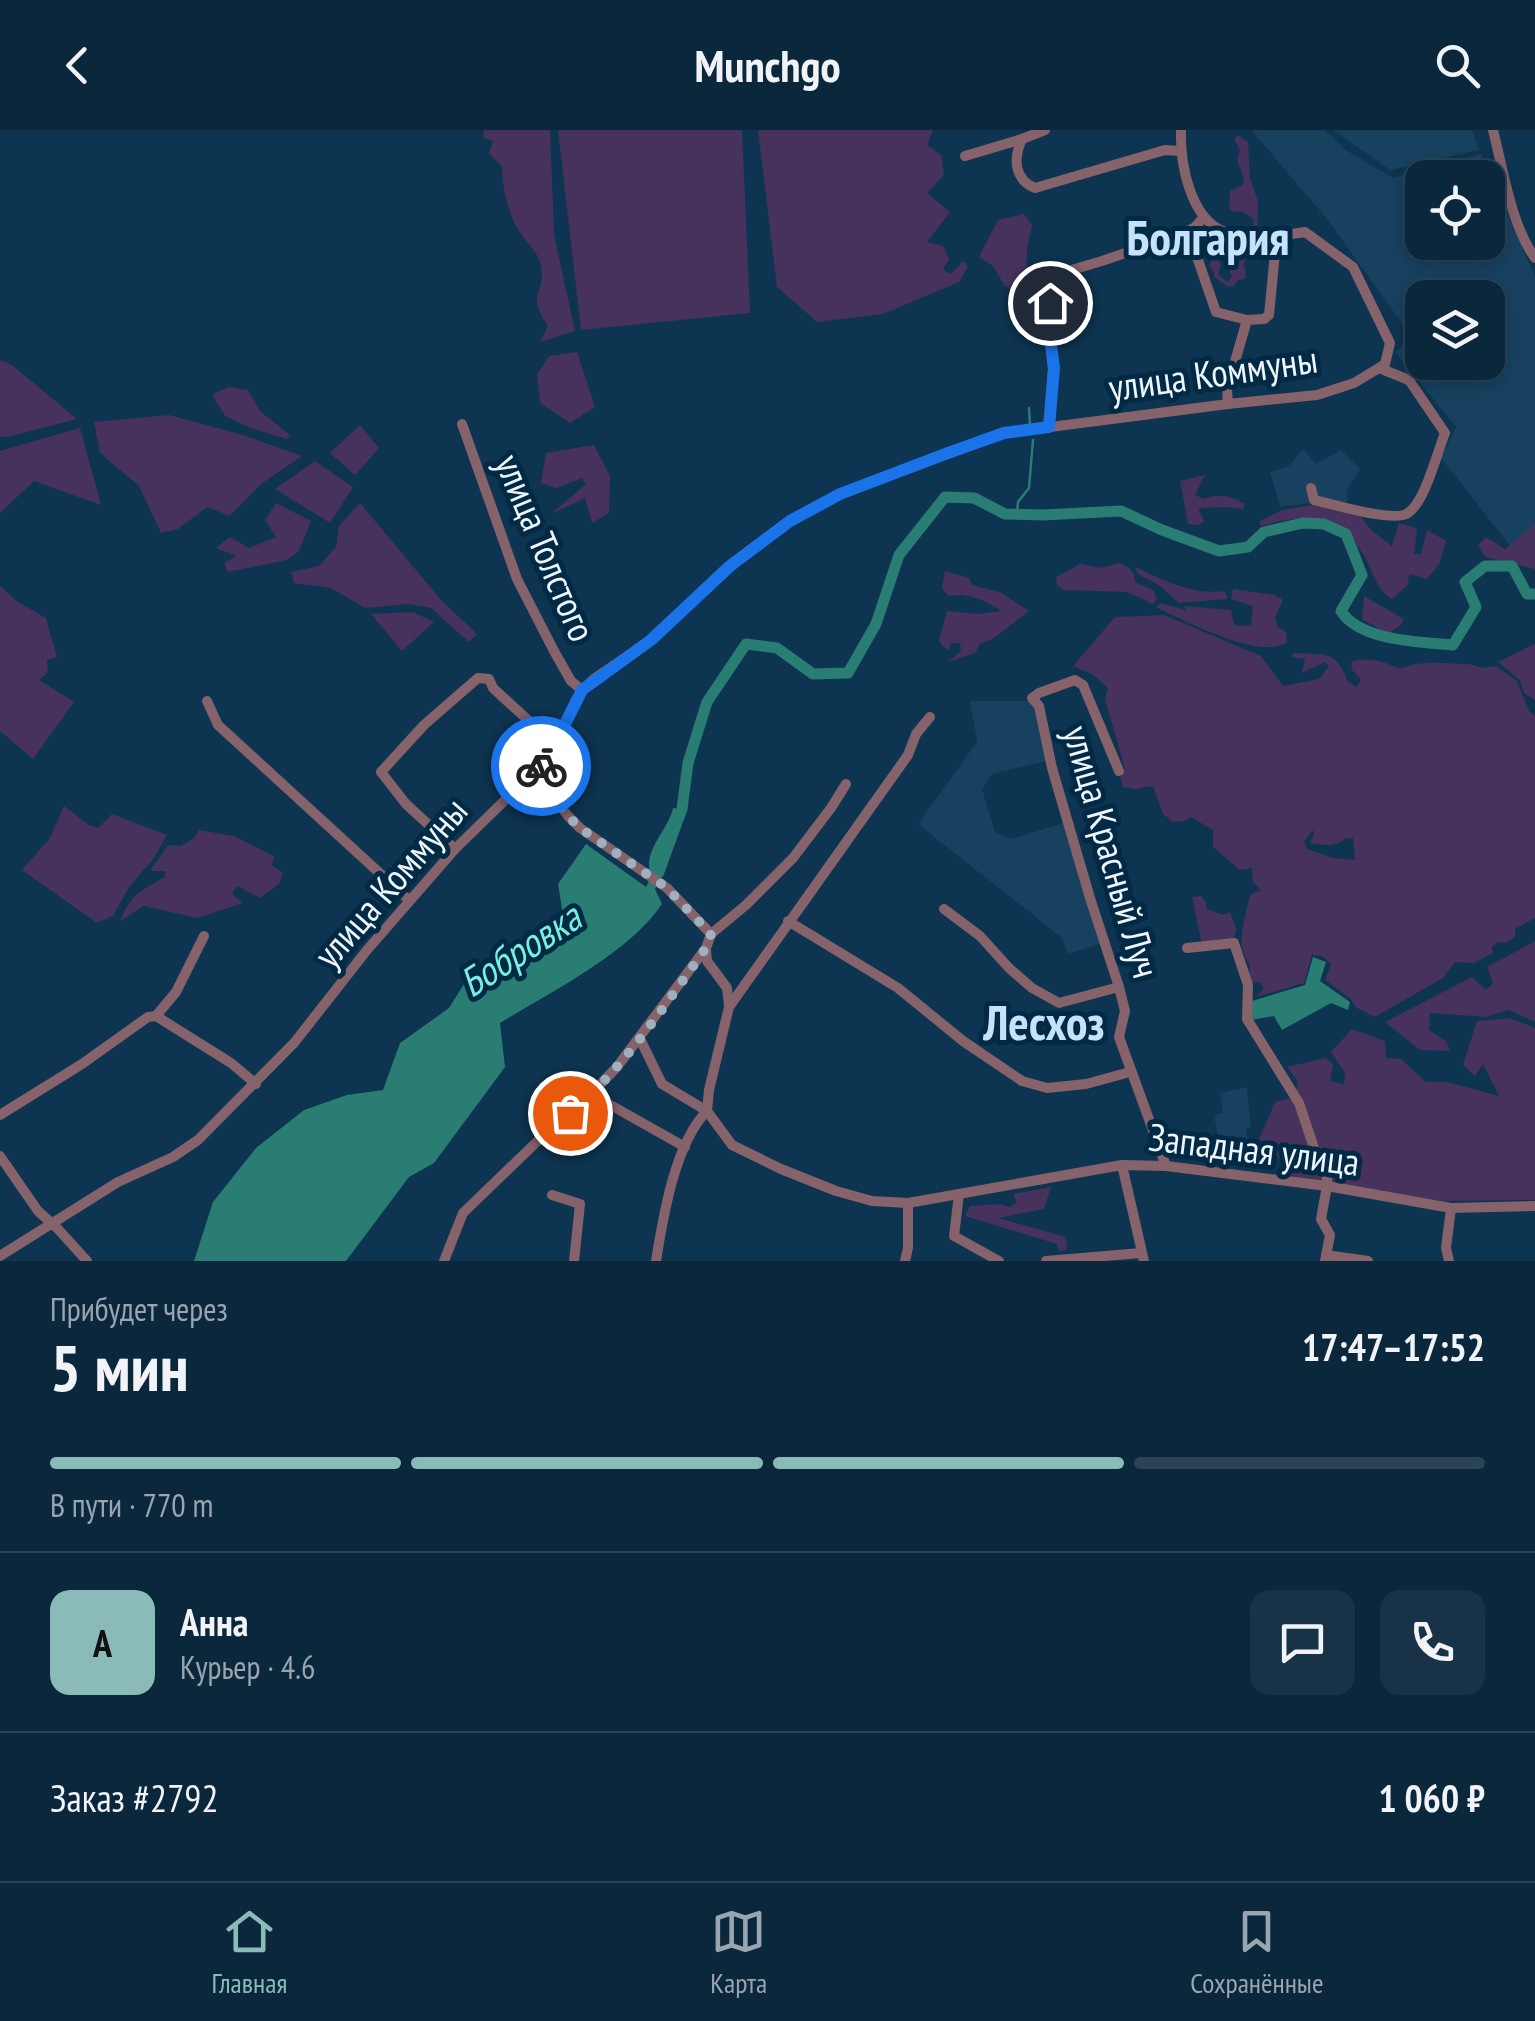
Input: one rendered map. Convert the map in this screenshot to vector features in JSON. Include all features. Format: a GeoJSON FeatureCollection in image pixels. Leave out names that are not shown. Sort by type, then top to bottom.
{"type":"FeatureCollection","features":[{"type":"Feature","properties":{"kind":"street"},"geometry":{"type":"LineString","coordinates":[[965,156],[1045,130]]}},
{"type":"Feature","properties":{"kind":"street"},"geometry":{"type":"LineString","coordinates":[[1181,130],[1180,152],[1203,218],[1226,233],[1272,237],[1305,232],[1353,267],[1390,343],[1379,368],[1408,380],[1444,433],[1417,505],[1407,515],[1391,516],[1314,500],[1311,488]]}},
{"type":"Feature","properties":{"kind":"street"},"geometry":{"type":"LineString","coordinates":[[1493,130],[1512,204],[1535,258]]}},
{"type":"Feature","properties":{"kind":"street"},"geometry":{"type":"LineString","coordinates":[[1022,139],[1017,150],[1017,172],[1026,184],[1036,188],[1166,150],[1180,152]]}},
{"type":"Feature","properties":{"kind":"street"},"geometry":{"type":"LineString","coordinates":[[1203,218],[1190,236],[1216,312],[1247,320],[1269,315],[1275,253],[1272,237]]}},
{"type":"Feature","properties":{"kind":"street"},"geometry":{"type":"LineString","coordinates":[[1049,427],[1054,368],[1049,330],[1051,276],[1194,228]]}},
{"type":"Feature","properties":{"kind":"street"},"geometry":{"type":"LineString","coordinates":[[1228,404],[1227,389],[1247,320]]}},
{"type":"Feature","properties":{"kind":"street","name":"улица Коммуны"},"geometry":{"type":"LineString","coordinates":[[0,1256],[118,1182],[173,1157],[198,1140],[294,1043],[455,849],[547,760],[582,690],[651,640],[730,566],[790,521],[883,477],[1004,433],[1316,394],[1354,382],[1379,368]]}},
{"type":"Feature","properties":{"kind":"street","name":"улица Толстого"},"geometry":{"type":"LineString","coordinates":[[462,424],[517,579],[571,681],[582,690]]}},
{"type":"Feature","properties":{"kind":"street"},"geometry":{"type":"LineString","coordinates":[[455,849],[406,804],[381,772],[424,726],[478,678],[489,680],[554,744]]}},
{"type":"Feature","properties":{"kind":"street","name":"улица Красный Луч"},"geometry":{"type":"LineString","coordinates":[[1119,771],[1083,685],[1075,680],[1032,698],[1039,706],[1052,768],[1119,987],[1125,1011],[1118,1037],[1166,1166]]}},
{"type":"Feature","properties":{"kind":"street"},"geometry":{"type":"LineString","coordinates":[[207,701],[218,726],[409,900]]}},
{"type":"Feature","properties":{"kind":"street"},"geometry":{"type":"LineString","coordinates":[[729,1007],[908,756],[916,734],[930,717]]}},
{"type":"Feature","properties":{"kind":"street"},"geometry":{"type":"LineString","coordinates":[[534,773],[580,828],[667,888],[711,934]]}},
{"type":"Feature","properties":{"kind":"street"},"geometry":{"type":"LineString","coordinates":[[444,1261],[463,1213],[591,1094],[640,1039],[706,948],[711,934],[793,858],[846,784]]}},
{"type":"Feature","properties":{"kind":"street"},"geometry":{"type":"LineString","coordinates":[[944,909],[980,936],[1032,988],[1059,1003],[1119,987]]}},
{"type":"Feature","properties":{"kind":"street"},"geometry":{"type":"LineString","coordinates":[[788,921],[898,988],[1022,1081],[1046,1088],[1086,1084],[1130,1072]]}},
{"type":"Feature","properties":{"kind":"street"},"geometry":{"type":"LineString","coordinates":[[156,1016],[176,992],[204,936]]}},
{"type":"Feature","properties":{"kind":"street"},"geometry":{"type":"LineString","coordinates":[[1187,948],[1234,943],[1248,985],[1247,1018],[1298,1103],[1318,1160],[1327,1164],[1321,1219],[1330,1235],[1326,1258],[1368,1261]]}},
{"type":"Feature","properties":{"kind":"street"},"geometry":{"type":"LineString","coordinates":[[656,1261],[685,1146],[707,1112],[729,1007],[727,988],[707,961],[706,948]]}},
{"type":"Feature","properties":{"kind":"street"},"geometry":{"type":"LineString","coordinates":[[0,1115],[148,1017],[156,1016],[256,1084]]}},
{"type":"Feature","properties":{"kind":"street","name":"Западная улица"},"geometry":{"type":"LineString","coordinates":[[640,1039],[662,1084],[707,1112],[732,1145],[836,1192],[872,1201],[908,1203],[1122,1165],[1166,1166],[1327,1186],[1450,1208],[1535,1206]]}},
{"type":"Feature","properties":{"kind":"street"},"geometry":{"type":"LineString","coordinates":[[591,1094],[685,1146]]}},
{"type":"Feature","properties":{"kind":"street"},"geometry":{"type":"LineString","coordinates":[[0,1156],[38,1211],[87,1261]]}},
{"type":"Feature","properties":{"kind":"street"},"geometry":{"type":"LineString","coordinates":[[1046,1261],[1142,1257],[1122,1165]]}},
{"type":"Feature","properties":{"kind":"street"},"geometry":{"type":"LineString","coordinates":[[959,1194],[954,1236],[999,1261]]}},
{"type":"Feature","properties":{"kind":"street"},"geometry":{"type":"LineString","coordinates":[[552,1196],[580,1204],[574,1261]]}},
{"type":"Feature","properties":{"kind":"street"},"geometry":{"type":"LineString","coordinates":[[906,1261],[908,1203]]}},
{"type":"Feature","properties":{"kind":"street"},"geometry":{"type":"LineString","coordinates":[[1449,1261],[1446,1248],[1450,1208]]}},
{"type":"Feature","properties":{"kind":"shaded area"},"geometry":{"type":"Polygon","coordinates":[[[484,130],[550,130],[554,234],[575,331],[540,342],[548,326],[537,300],[542,276],[540,261],[513,218],[502,166],[489,154],[493,141],[483,137],[484,130]]]}},
{"type":"Feature","properties":{"kind":"shaded area"},"geometry":{"type":"Polygon","coordinates":[[[558,130],[742,130],[750,313],[581,330],[558,130]]]}},
{"type":"Feature","properties":{"kind":"shaded area"},"geometry":{"type":"Polygon","coordinates":[[[758,130],[933,130],[927,145],[941,155],[944,175],[927,193],[950,212],[927,242],[943,246],[949,259],[943,270],[951,274],[963,261],[968,266],[959,282],[883,314],[817,322],[777,287],[758,130]]]}},
{"type":"Feature","properties":{"kind":"shaded area"},"geometry":{"type":"Polygon","coordinates":[[[1251,130],[1325,130],[1347,151],[1393,178],[1405,175],[1405,260],[1505,260],[1505,209],[1535,277],[1535,535],[1515,552],[1441,458],[1456,427],[1418,380],[1505,380],[1505,280],[1405,280],[1405,327],[1327,219],[1251,130]]]}},
{"type":"Feature","properties":{"kind":"shaded area"},"geometry":{"type":"Polygon","coordinates":[[[1333,130],[1472,130],[1479,150],[1434,160],[1405,160],[1405,167],[1390,170],[1333,130]]]}},
{"type":"Feature","properties":{"kind":"shaded area"},"geometry":{"type":"Polygon","coordinates":[[[1238,135],[1248,142],[1250,178],[1258,201],[1257,235],[1253,218],[1229,209],[1230,191],[1243,185],[1244,178],[1237,160],[1240,150],[1234,139],[1238,135]]]}},
{"type":"Feature","properties":{"kind":"shaded area"},"geometry":{"type":"Polygon","coordinates":[[[1481,154],[1484,160],[1459,160],[1481,154]]]}},
{"type":"Feature","properties":{"kind":"shaded area"},"geometry":{"type":"Polygon","coordinates":[[[1024,214],[1032,225],[1026,290],[1020,292],[1005,286],[993,266],[979,257],[998,220],[1024,214]]]}},
{"type":"Feature","properties":{"kind":"shaded area"},"geometry":{"type":"Polygon","coordinates":[[[1245,239],[1249,243],[1243,255],[1245,279],[1228,287],[1214,277],[1209,266],[1214,255],[1221,264],[1218,274],[1227,282],[1232,277],[1231,247],[1234,241],[1245,239]]]}},
{"type":"Feature","properties":{"kind":"shaded area"},"geometry":{"type":"Polygon","coordinates":[[[1405,341],[1405,364],[1395,352],[1405,341]]]}},
{"type":"Feature","properties":{"kind":"shaded area"},"geometry":{"type":"Polygon","coordinates":[[[577,352],[595,407],[570,423],[540,403],[537,374],[549,356],[577,352]]]}},
{"type":"Feature","properties":{"kind":"shaded area"},"geometry":{"type":"Polygon","coordinates":[[[0,360],[12,365],[77,419],[0,437],[0,360]]]}},
{"type":"Feature","properties":{"kind":"shaded area"},"geometry":{"type":"Polygon","coordinates":[[[228,387],[248,390],[260,411],[290,435],[287,439],[225,416],[212,395],[228,387]]]}},
{"type":"Feature","properties":{"kind":"shaded area"},"geometry":{"type":"Polygon","coordinates":[[[169,415],[302,456],[261,484],[230,516],[207,507],[178,529],[161,533],[139,486],[100,453],[94,422],[169,415]]]}},
{"type":"Feature","properties":{"kind":"shaded area"},"geometry":{"type":"Polygon","coordinates":[[[360,425],[379,448],[355,475],[330,453],[360,425]]]}},
{"type":"Feature","properties":{"kind":"shaded area"},"geometry":{"type":"Polygon","coordinates":[[[80,428],[101,505],[34,481],[0,513],[0,451],[80,428]]]}},
{"type":"Feature","properties":{"kind":"shaded area"},"geometry":{"type":"Polygon","coordinates":[[[594,445],[610,476],[609,513],[592,523],[585,498],[551,514],[586,484],[582,478],[557,488],[541,483],[546,453],[594,445]]]}},
{"type":"Feature","properties":{"kind":"shaded area"},"geometry":{"type":"Polygon","coordinates":[[[1303,449],[1316,464],[1341,450],[1360,469],[1347,489],[1347,510],[1313,503],[1280,507],[1270,472],[1289,466],[1303,449]]]}},
{"type":"Feature","properties":{"kind":"shaded area"},"geometry":{"type":"Polygon","coordinates":[[[315,461],[353,487],[330,523],[275,489],[315,461]]]}},
{"type":"Feature","properties":{"kind":"shaded area"},"geometry":{"type":"Polygon","coordinates":[[[1205,475],[1195,495],[1204,499],[1225,496],[1245,504],[1243,509],[1198,508],[1204,521],[1199,525],[1188,524],[1180,481],[1205,475]]]}},
{"type":"Feature","properties":{"kind":"shaded area"},"geometry":{"type":"Polygon","coordinates":[[[276,503],[311,521],[299,551],[287,560],[228,572],[224,563],[236,556],[216,548],[230,537],[249,548],[276,537],[265,520],[276,503]]]}},
{"type":"Feature","properties":{"kind":"shaded area"},"geometry":{"type":"Polygon","coordinates":[[[360,503],[441,600],[477,634],[469,642],[431,608],[408,604],[365,608],[331,588],[294,583],[291,572],[319,566],[336,547],[339,526],[360,503]]]}},
{"type":"Feature","properties":{"kind":"shaded area"},"geometry":{"type":"Polygon","coordinates":[[[1314,505],[1360,515],[1371,530],[1392,546],[1399,523],[1417,528],[1414,554],[1421,554],[1427,530],[1446,541],[1439,564],[1427,579],[1409,574],[1408,585],[1392,599],[1378,585],[1350,531],[1305,520],[1260,526],[1260,521],[1282,510],[1314,505]]]}},
{"type":"Feature","properties":{"kind":"shaded area"},"geometry":{"type":"Polygon","coordinates":[[[1535,524],[1535,569],[1485,557],[1478,545],[1486,537],[1505,549],[1535,524]]]}},
{"type":"Feature","properties":{"kind":"shaded area"},"geometry":{"type":"Polygon","coordinates":[[[1119,563],[1131,570],[1135,582],[1153,590],[1157,599],[1153,604],[1127,592],[1064,590],[1057,585],[1056,577],[1080,564],[1101,568],[1119,563]]]}},
{"type":"Feature","properties":{"kind":"shaded area"},"geometry":{"type":"Polygon","coordinates":[[[1135,567],[1190,589],[1225,591],[1227,599],[1179,603],[1138,574],[1135,567]]]}},
{"type":"Feature","properties":{"kind":"shaded area"},"geometry":{"type":"Polygon","coordinates":[[[945,571],[969,578],[972,585],[1000,592],[1029,611],[980,644],[975,653],[948,662],[961,651],[960,643],[951,643],[949,650],[939,640],[947,611],[1001,611],[976,598],[948,596],[942,588],[945,571]]]}},
{"type":"Feature","properties":{"kind":"shaded area"},"geometry":{"type":"Polygon","coordinates":[[[0,586],[46,618],[57,657],[47,660],[48,672],[39,680],[74,702],[33,759],[0,731],[0,586]]]}},
{"type":"Feature","properties":{"kind":"shaded area"},"geometry":{"type":"Polygon","coordinates":[[[1233,589],[1275,595],[1283,600],[1275,617],[1278,627],[1286,632],[1287,643],[1271,647],[1245,644],[1156,607],[1161,603],[1186,610],[1184,606],[1231,610],[1234,625],[1251,626],[1253,606],[1231,599],[1233,589]]]}},
{"type":"Feature","properties":{"kind":"shaded area"},"geometry":{"type":"Polygon","coordinates":[[[1364,596],[1404,619],[1401,625],[1388,634],[1362,619],[1364,596]]]}},
{"type":"Feature","properties":{"kind":"shaded area"},"geometry":{"type":"Polygon","coordinates":[[[413,612],[434,622],[402,651],[371,614],[413,612]]]}},
{"type":"Feature","properties":{"kind":"shaded area"},"geometry":{"type":"Polygon","coordinates":[[[1164,615],[1261,656],[1283,686],[1319,679],[1329,666],[1325,662],[1302,673],[1305,659],[1292,657],[1293,653],[1322,654],[1334,659],[1348,682],[1357,687],[1361,679],[1352,670],[1351,662],[1363,660],[1400,669],[1431,663],[1496,666],[1517,681],[1529,711],[1535,716],[1535,918],[1515,929],[1515,937],[1492,947],[1493,953],[1474,963],[1455,962],[1443,978],[1375,1017],[1355,1007],[1351,999],[1325,980],[1331,964],[1312,954],[1304,983],[1256,997],[1264,988],[1260,982],[1248,983],[1250,965],[1242,940],[1250,895],[1261,890],[1253,882],[1252,868],[1240,870],[1213,847],[1213,830],[1191,817],[1173,822],[1163,814],[1153,786],[1123,787],[1120,777],[1125,769],[1105,699],[1108,688],[1092,674],[1073,666],[1115,617],[1164,615]],[[1313,830],[1304,841],[1307,849],[1355,860],[1353,838],[1333,845],[1310,843],[1313,830]]]}},
{"type":"Feature","properties":{"kind":"shaded area"},"geometry":{"type":"Polygon","coordinates":[[[1535,644],[1535,700],[1524,693],[1520,680],[1498,662],[1535,644]]]}},
{"type":"Feature","properties":{"kind":"shaded area"},"geometry":{"type":"Polygon","coordinates":[[[970,701],[1032,701],[1037,710],[1047,761],[992,774],[982,789],[995,832],[1012,839],[1063,823],[1100,944],[1068,954],[1062,938],[918,824],[977,742],[970,701]]]}},
{"type":"Feature","properties":{"kind":"shaded area"},"geometry":{"type":"Polygon","coordinates":[[[64,806],[98,828],[112,814],[167,835],[113,916],[97,923],[22,870],[50,838],[64,806]]]}},
{"type":"Feature","properties":{"kind":"shaded area"},"geometry":{"type":"Polygon","coordinates":[[[673,808],[687,811],[655,889],[662,904],[648,922],[610,955],[500,1023],[505,1067],[434,1163],[409,1177],[346,1261],[194,1261],[213,1202],[256,1148],[304,1110],[347,1095],[383,1090],[400,1043],[449,1008],[464,984],[543,956],[562,943],[564,921],[558,884],[586,844],[646,887],[650,856],[673,808]]]}},
{"type":"Feature","properties":{"kind":"shaded area"},"geometry":{"type":"Polygon","coordinates":[[[199,830],[234,836],[274,856],[272,865],[283,873],[279,884],[260,898],[237,886],[232,894],[243,903],[197,918],[144,906],[120,921],[137,894],[165,877],[165,871],[150,871],[168,845],[181,846],[199,830]]]}},
{"type":"Feature","properties":{"kind":"shaded area"},"geometry":{"type":"Polygon","coordinates":[[[1201,896],[1207,909],[1223,915],[1230,912],[1236,929],[1234,938],[1205,945],[1201,940],[1192,897],[1201,896]]]}},
{"type":"Feature","properties":{"kind":"shaded area"},"geometry":{"type":"Polygon","coordinates":[[[1535,941],[1535,1022],[1508,1010],[1486,1017],[1430,1013],[1429,1030],[1446,1041],[1450,1051],[1420,1050],[1385,1022],[1472,977],[1486,990],[1493,983],[1487,967],[1535,941]]]}},
{"type":"Feature","properties":{"kind":"shaded area"},"geometry":{"type":"Polygon","coordinates":[[[1313,957],[1326,962],[1320,981],[1350,1002],[1348,1010],[1331,1003],[1282,1030],[1274,1016],[1252,1020],[1252,1001],[1305,985],[1313,957]]]}},
{"type":"Feature","properties":{"kind":"shaded area"},"geometry":{"type":"Polygon","coordinates":[[[1510,1018],[1535,1028],[1535,1200],[1443,1201],[1290,1179],[1290,1169],[1259,1139],[1275,1102],[1294,1097],[1298,1082],[1287,1067],[1325,1058],[1333,1064],[1330,1081],[1344,1084],[1345,1073],[1331,1052],[1352,1029],[1385,1041],[1386,1058],[1401,1059],[1426,1082],[1447,1082],[1499,1096],[1483,1064],[1475,1076],[1463,1065],[1477,1021],[1510,1018]]]}},
{"type":"Feature","properties":{"kind":"shaded area"},"geometry":{"type":"Polygon","coordinates":[[[1247,1087],[1249,1149],[1265,1152],[1263,1164],[1222,1156],[1214,1115],[1223,1113],[1220,1093],[1247,1087]]]}},
{"type":"Feature","properties":{"kind":"shaded area"},"geometry":{"type":"Polygon","coordinates":[[[1051,1187],[1044,1209],[998,1218],[1066,1237],[1067,1250],[1059,1251],[1057,1244],[965,1216],[970,1206],[1010,1207],[1017,1202],[1013,1194],[1051,1187]]]}},
{"type":"Feature","properties":{"kind":"waterway"},"geometry":{"type":"LineString","coordinates":[[1029,408],[1030,426]]}},
{"type":"Feature","properties":{"kind":"waterway"},"geometry":{"type":"LineString","coordinates":[[1017,514],[1018,502],[1029,488],[1033,440]]}},
{"type":"Feature","properties":{"kind":"waterway","name":"Бобровка"},"geometry":{"type":"LineString","coordinates":[[677,821],[688,763],[707,702],[746,644],[777,648],[813,674],[848,673],[876,624],[899,555],[945,497],[974,498],[1005,514],[1121,511],[1219,551],[1248,547],[1264,532],[1303,523],[1324,524],[1346,534],[1362,575],[1341,611],[1362,629],[1408,641],[1453,645],[1476,607],[1465,582],[1485,566],[1512,566],[1527,594],[1535,594]]}},
{"type":"Feature","properties":{"kind":"way so far"},"geometry":{"type":"LineString","coordinates":[[541,766],[534,773],[580,828],[667,888],[711,934],[706,948],[640,1039],[570,1113]]}},
{"type":"Feature","properties":{"kind":"district","name":"Болгария"},"geometry":{"type":"Point","coordinates":[1208,238]}},
{"type":"Feature","properties":{"kind":"district","name":"Лесхоз"},"geometry":{"type":"Point","coordinates":[1044,1023]}},
{"type":"Feature","properties":{"kind":"route"},"geometry":{"type":"LineString","coordinates":[[541,766],[582,690],[651,640],[730,566],[790,521],[840,494],[945,454],[1004,433],[1049,427],[1054,368],[1050,303]]}}]}
